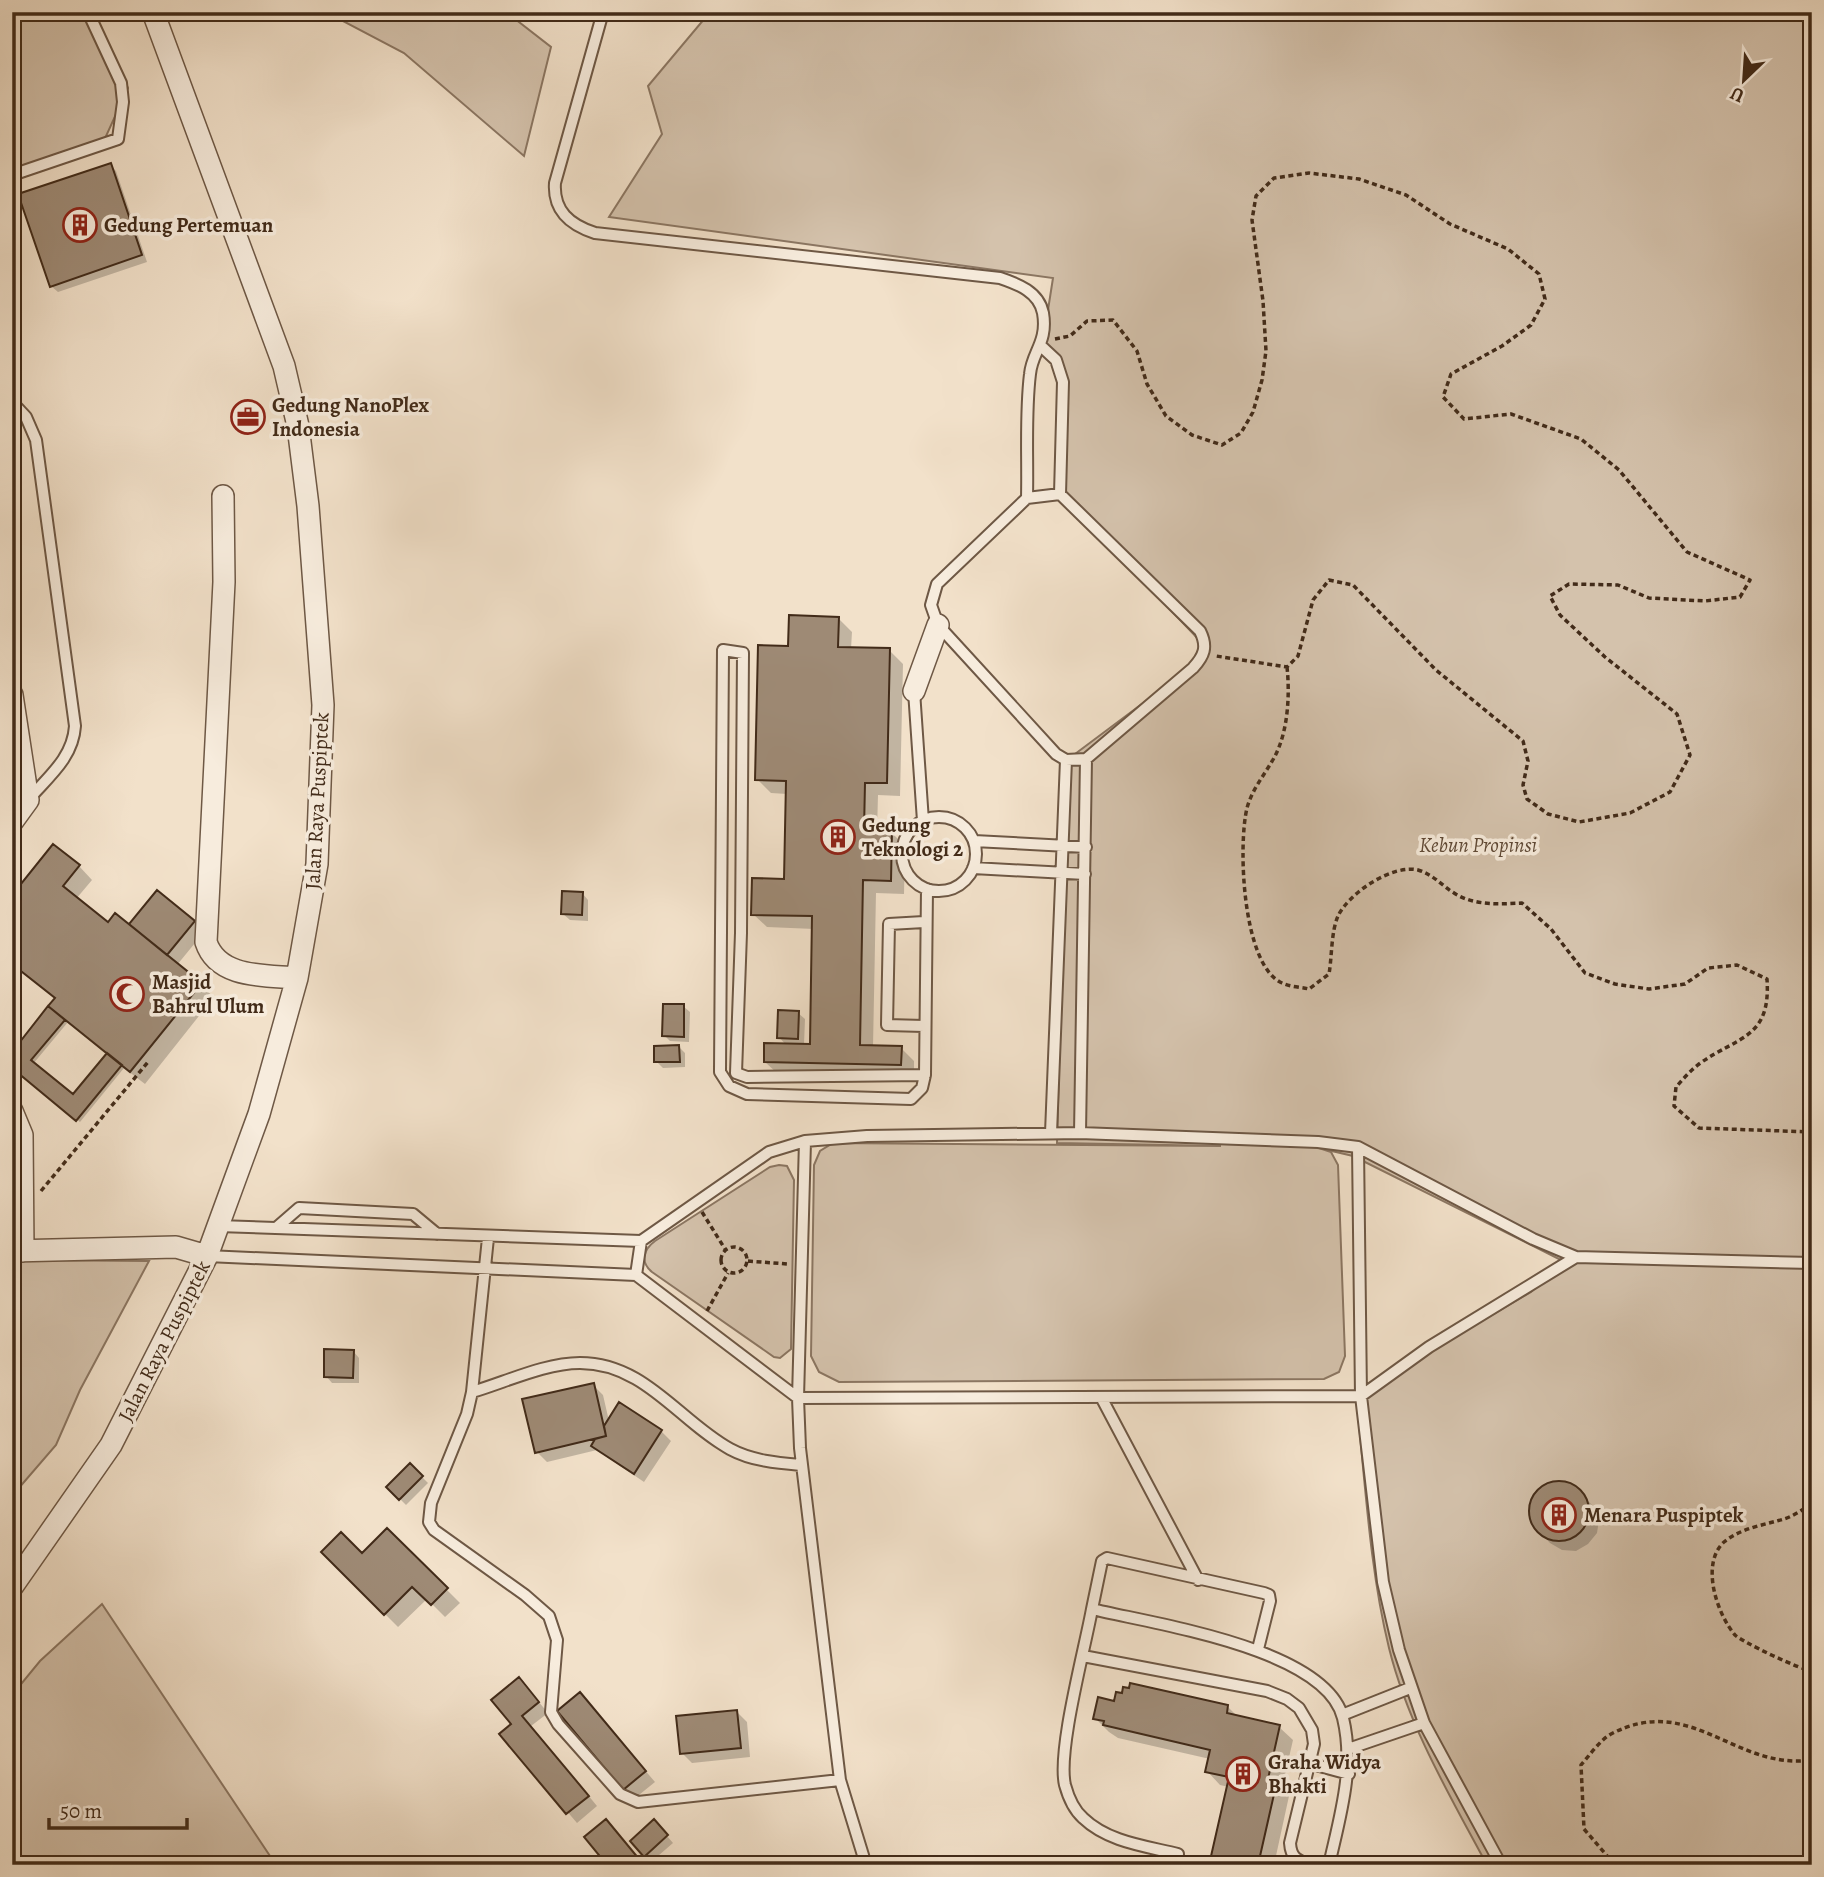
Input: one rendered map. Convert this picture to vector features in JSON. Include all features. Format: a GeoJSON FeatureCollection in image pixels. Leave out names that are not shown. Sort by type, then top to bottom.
{"type":"FeatureCollection","features":[{"type":"Feature","properties":{"kind":"street","name":"Jalan Raya Puspiptek"},"geometry":{"type":"LineString","coordinates":[[12,1587],[111,1445],[207,1256],[260,1114],[297,978],[317,864],[323,730],[315,570],[298,426],[284,366],[153,12]]}},
{"type":"Feature","properties":{"kind":"street"},"geometry":{"type":"LineString","coordinates":[[223,496],[224,582],[206,942],[218,962],[238,972],[297,978]]}},
{"type":"Feature","properties":{"kind":"street"},"geometry":{"type":"LineString","coordinates":[[914,691],[938,625]]}},
{"type":"Feature","properties":{"kind":"street"},"geometry":{"type":"LineString","coordinates":[[12,695],[28,800],[12,822]]}},
{"type":"Feature","properties":{"kind":"street"},"geometry":{"type":"LineString","coordinates":[[12,1111],[22,1135],[22,1203],[17,1251],[176,1247],[207,1256]]}},
{"type":"Feature","properties":{"kind":"street"},"geometry":{"type":"LineString","coordinates":[[176,1247],[218,1226]]}},
{"type":"Feature","properties":{"kind":"lane"},"geometry":{"type":"LineString","coordinates":[[12,175],[118,139],[123,103],[121,83],[88,12]]}},
{"type":"Feature","properties":{"kind":"lane"},"geometry":{"type":"LineString","coordinates":[[603,12],[555,183],[557,202],[568,221],[595,233],[1000,278],[1027,290],[1037,299],[1043,313],[1042,345],[1031,365],[1029,382],[1027,498]]}},
{"type":"Feature","properties":{"kind":"lane"},"geometry":{"type":"LineString","coordinates":[[1042,345],[1056,360],[1063,382],[1060,494],[1200,631],[1206,645],[1193,668],[1086,759],[1066,760],[1056,754],[938,625],[931,605],[937,584],[1027,498],[1060,494]]}},
{"type":"Feature","properties":{"kind":"lane"},"geometry":{"type":"LineString","coordinates":[[12,402],[26,417],[36,440],[75,726],[74,742],[67,756],[28,800]]}},
{"type":"Feature","properties":{"kind":"lane"},"geometry":{"type":"LineString","coordinates":[[925,1075],[738,1076],[735,1068],[741,933],[741,651],[722,652],[720,1072],[729,1086],[747,1094],[911,1099],[922,1088],[925,1075],[924,922],[927,890]]}},
{"type":"Feature","properties":{"kind":"lane"},"geometry":{"type":"LineString","coordinates":[[914,691],[923,821]]}},
{"type":"Feature","properties":{"kind":"lane"},"geometry":{"type":"LineString","coordinates":[[723,697],[742,698]]}},
{"type":"Feature","properties":{"kind":"lane"},"geometry":{"type":"LineString","coordinates":[[1080,1133],[1086,759]]}},
{"type":"Feature","properties":{"kind":"lane"},"geometry":{"type":"LineString","coordinates":[[1051,1133],[1066,760]]}},
{"type":"Feature","properties":{"kind":"lane"},"geometry":{"type":"LineString","coordinates":[[722,762],[741,763]]}},
{"type":"Feature","properties":{"kind":"lane"},"geometry":{"type":"LineString","coordinates":[[939,817],[950,819],[960,824],[974,841],[974,868],[968,878],[949,890],[927,890],[910,878],[902,859],[905,839],[923,821],[939,817]]}},
{"type":"Feature","properties":{"kind":"lane"},"geometry":{"type":"LineString","coordinates":[[721,823],[740,823]]}},
{"type":"Feature","properties":{"kind":"lane"},"geometry":{"type":"LineString","coordinates":[[974,841],[1086,848]]}},
{"type":"Feature","properties":{"kind":"lane"},"geometry":{"type":"LineString","coordinates":[[974,868],[1085,874]]}},
{"type":"Feature","properties":{"kind":"lane"},"geometry":{"type":"LineString","coordinates":[[721,872],[741,874]]}},
{"type":"Feature","properties":{"kind":"lane"},"geometry":{"type":"LineString","coordinates":[[924,922],[889,924],[887,1025],[924,1026]]}},
{"type":"Feature","properties":{"kind":"lane"},"geometry":{"type":"LineString","coordinates":[[720,932],[741,933]]}},
{"type":"Feature","properties":{"kind":"lane"},"geometry":{"type":"LineString","coordinates":[[747,1077],[747,1094]]}},
{"type":"Feature","properties":{"kind":"lane"},"geometry":{"type":"LineString","coordinates":[[218,1226],[488,1238],[641,1241],[769,1152],[805,1141],[867,1136],[1080,1133],[1318,1142],[1358,1147],[1533,1239],[1576,1257],[1812,1263]]}},
{"type":"Feature","properties":{"kind":"lane"},"geometry":{"type":"LineString","coordinates":[[805,1141],[798,1398],[802,1465],[840,1780],[866,1865]]}},
{"type":"Feature","properties":{"kind":"lane"},"geometry":{"type":"LineString","coordinates":[[1358,1147],[1361,1396],[1383,1582],[1410,1688],[1423,1723],[1501,1865]]}},
{"type":"Feature","properties":{"kind":"lane"},"geometry":{"type":"LineString","coordinates":[[276,1228],[299,1208],[413,1214],[437,1234]]}},
{"type":"Feature","properties":{"kind":"lane"},"geometry":{"type":"LineString","coordinates":[[488,1238],[472,1392],[467,1414],[431,1503],[429,1522],[434,1530],[525,1595],[549,1616],[557,1640],[551,1712],[558,1724],[620,1794],[644,1802],[840,1780]]}},
{"type":"Feature","properties":{"kind":"lane"},"geometry":{"type":"LineString","coordinates":[[636,1275],[641,1241]]}},
{"type":"Feature","properties":{"kind":"lane"},"geometry":{"type":"LineString","coordinates":[[207,1256],[636,1275],[798,1398],[1361,1396],[1429,1347],[1576,1257]]}},
{"type":"Feature","properties":{"kind":"lane"},"geometry":{"type":"LineString","coordinates":[[472,1392],[551,1368],[580,1363],[610,1367],[654,1389],[700,1430],[732,1451],[768,1462],[802,1465]]}},
{"type":"Feature","properties":{"kind":"lane"},"geometry":{"type":"LineString","coordinates":[[1101,1397],[1198,1580]]}},
{"type":"Feature","properties":{"kind":"lane"},"geometry":{"type":"LineString","coordinates":[[1178,1854],[1115,1839],[1084,1819],[1074,1807],[1065,1785],[1065,1751],[1102,1561],[1107,1558],[1269,1595],[1258,1649]]}},
{"type":"Feature","properties":{"kind":"lane"},"geometry":{"type":"LineString","coordinates":[[1092,1609],[1258,1649],[1291,1664],[1325,1690],[1342,1714],[1349,1774],[1329,1865]]}},
{"type":"Feature","properties":{"kind":"lane"},"geometry":{"type":"LineString","coordinates":[[1083,1657],[1249,1687],[1287,1699],[1299,1708],[1312,1730],[1312,1764],[1290,1843],[1291,1853],[1296,1860],[1310,1865]]}},
{"type":"Feature","properties":{"kind":"lane"},"geometry":{"type":"LineString","coordinates":[[1342,1714],[1410,1688]]}},
{"type":"Feature","properties":{"kind":"lane"},"geometry":{"type":"LineString","coordinates":[[1348,1749],[1423,1723]]}},
{"type":"Feature","properties":{"kind":"lane"},"geometry":{"type":"LineString","coordinates":[[1312,1764],[1349,1774]]}},
{"type":"Feature","properties":{"kind":"path"},"geometry":{"type":"LineString","coordinates":[[1042,345],[1070,336],[1087,321],[1113,320],[1137,351],[1147,384],[1166,416],[1192,435],[1222,445],[1241,433],[1253,412],[1266,351],[1252,220],[1256,196],[1274,178],[1309,173],[1359,179],[1406,195],[1450,224],[1508,249],[1539,274],[1545,299],[1531,325],[1502,346],[1451,374],[1443,397],[1464,419],[1511,414],[1581,439],[1619,470],[1687,552],[1750,580],[1740,597],[1705,601],[1649,598],[1618,585],[1569,584],[1550,596],[1560,614],[1605,657],[1677,714],[1690,755],[1670,792],[1630,813],[1579,822],[1548,814],[1527,799],[1523,785],[1528,761],[1523,741],[1436,670],[1353,585],[1329,580],[1313,600],[1298,656],[1287,667]]}},
{"type":"Feature","properties":{"kind":"path"},"geometry":{"type":"LineString","coordinates":[[1203,654],[1287,667]]}},
{"type":"Feature","properties":{"kind":"path"},"geometry":{"type":"LineString","coordinates":[[1287,667],[1289,686],[1282,732],[1276,754],[1248,806],[1242,838],[1242,877],[1259,958],[1281,983],[1309,989],[1329,974],[1337,918],[1346,904],[1393,871],[1416,870],[1438,878],[1454,894],[1485,904],[1522,904],[1551,929],[1585,973],[1615,984],[1649,989],[1685,984],[1708,968],[1737,965],[1768,979],[1769,997],[1764,1018],[1729,1049],[1699,1064],[1676,1087],[1674,1105],[1699,1128],[1812,1132]]}},
{"type":"Feature","properties":{"kind":"path"},"geometry":{"type":"LineString","coordinates":[[22,1203],[34,1198],[52,1179],[148,1062]]}},
{"type":"Feature","properties":{"kind":"path"},"geometry":{"type":"LineString","coordinates":[[696,1202],[725,1249]]}},
{"type":"Feature","properties":{"kind":"path"},"geometry":{"type":"LineString","coordinates":[[725,1249],[740,1248],[747,1261]]}},
{"type":"Feature","properties":{"kind":"path"},"geometry":{"type":"LineString","coordinates":[[725,1249],[720,1262],[728,1273]]}},
{"type":"Feature","properties":{"kind":"path"},"geometry":{"type":"LineString","coordinates":[[747,1261],[802,1265]]}},
{"type":"Feature","properties":{"kind":"path"},"geometry":{"type":"LineString","coordinates":[[728,1273],[741,1272],[747,1261]]}},
{"type":"Feature","properties":{"kind":"path"},"geometry":{"type":"LineString","coordinates":[[701,1324],[728,1273]]}},
{"type":"Feature","properties":{"kind":"path"},"geometry":{"type":"LineString","coordinates":[[1812,1503],[1787,1519],[1722,1543],[1713,1566],[1717,1607],[1737,1637],[1799,1670],[1812,1671]]}},
{"type":"Feature","properties":{"kind":"path"},"geometry":{"type":"LineString","coordinates":[[1615,1865],[1584,1829],[1581,1765],[1609,1735],[1655,1719],[1699,1728],[1771,1760],[1812,1760]]}},
{"type":"Feature","properties":{"kind":"green space"},"geometry":{"type":"Polygon","coordinates":[[[12,12],[93,12],[128,88],[102,145],[12,174],[12,12]]]}},
{"type":"Feature","properties":{"kind":"green space"},"geometry":{"type":"Polygon","coordinates":[[[333,12],[506,12],[551,47],[524,156],[404,53],[339,19],[333,12]]]}},
{"type":"Feature","properties":{"kind":"green space","name":"Kebun Propinsi"},"geometry":{"type":"Polygon","coordinates":[[[710,12],[1812,12],[1812,1865],[1487,1865],[1419,1732],[1397,1677],[1382,1617],[1372,1554],[1356,1395],[1531,1292],[1565,1262],[1353,1156],[1319,1148],[1331,1152],[1338,1165],[1345,1356],[1339,1372],[1324,1379],[839,1382],[819,1372],[811,1356],[814,1165],[820,1151],[833,1143],[1221,1146],[1057,1143],[1067,760],[1198,662],[1204,645],[1060,494],[1063,382],[1043,342],[1053,278],[609,217],[662,134],[648,86],[710,12]]]}},
{"type":"Feature","properties":{"kind":"green space"},"geometry":{"type":"Polygon","coordinates":[[[787,1166],[794,1180],[791,1349],[780,1358],[774,1357],[652,1272],[644,1256],[655,1241],[770,1167],[787,1166]]]}},
{"type":"Feature","properties":{"kind":"green space"},"geometry":{"type":"Polygon","coordinates":[[[12,1260],[149,1261],[80,1390],[56,1445],[12,1496],[12,1260]]]}},
{"type":"Feature","properties":{"kind":"green space"},"geometry":{"type":"Polygon","coordinates":[[[102,1604],[276,1865],[12,1865],[12,1695],[40,1661],[102,1604]]]}},
{"type":"Feature","properties":{"kind":"building","name":"Gedung Pertemuan"},"geometry":{"type":"Polygon","coordinates":[[[111,163],[142,255],[50,287],[18,194],[111,163]]]}},
{"type":"Feature","properties":{"kind":"building","name":"Gedung Teknologi 2"},"geometry":{"type":"Polygon","coordinates":[[[789,615],[839,617],[838,647],[890,648],[887,783],[865,783],[864,830],[892,830],[891,881],[863,880],[860,1045],[902,1046],[901,1065],[764,1062],[764,1043],[810,1044],[812,916],[751,915],[752,878],[784,879],[786,781],[755,780],[758,645],[788,646],[789,615]]]}},
{"type":"Feature","properties":{"kind":"building"},"geometry":{"type":"Polygon","coordinates":[[[53,844],[80,865],[63,886],[108,922],[115,913],[202,983],[130,1072],[48,1006],[55,998],[12,964],[12,895],[53,844]]]}},
{"type":"Feature","properties":{"kind":"building"},"geometry":{"type":"Polygon","coordinates":[[[157,890],[195,921],[167,955],[129,924],[157,890]]]}},
{"type":"Feature","properties":{"kind":"building"},"geometry":{"type":"Polygon","coordinates":[[[562,891],[583,892],[582,915],[561,914],[562,891]]]}},
{"type":"Feature","properties":{"kind":"building"},"geometry":{"type":"Polygon","coordinates":[[[663,1004],[684,1004],[684,1037],[662,1036],[663,1004]]]}},
{"type":"Feature","properties":{"kind":"building"},"geometry":{"type":"Polygon","coordinates":[[[48,1006],[65,1020],[31,1060],[73,1094],[107,1053],[122,1065],[76,1121],[12,1068],[12,1052],[48,1006]]]}},
{"type":"Feature","properties":{"kind":"building"},"geometry":{"type":"Polygon","coordinates":[[[778,1010],[799,1011],[798,1039],[777,1038],[778,1010]]]}},
{"type":"Feature","properties":{"kind":"building"},"geometry":{"type":"Polygon","coordinates":[[[679,1045],[680,1062],[654,1062],[654,1046],[679,1045]]]}},
{"type":"Feature","properties":{"kind":"building"},"geometry":{"type":"Polygon","coordinates":[[[324,1349],[354,1350],[353,1378],[324,1377],[324,1349]]]}},
{"type":"Feature","properties":{"kind":"building"},"geometry":{"type":"Polygon","coordinates":[[[594,1383],[606,1436],[535,1453],[522,1399],[594,1383]]]}},
{"type":"Feature","properties":{"kind":"building"},"geometry":{"type":"Polygon","coordinates":[[[619,1402],[662,1430],[634,1474],[591,1446],[595,1439],[606,1436],[604,1426],[619,1402]]]}},
{"type":"Feature","properties":{"kind":"building"},"geometry":{"type":"Polygon","coordinates":[[[410,1463],[423,1476],[399,1500],[386,1487],[410,1463]]]}},
{"type":"Feature","properties":{"kind":"building","name":"Menara Puspiptek"},"geometry":{"type":"Polygon","coordinates":[[[1553,1481],[1565,1481],[1584,1494],[1589,1511],[1587,1523],[1576,1536],[1565,1541],[1553,1541],[1534,1528],[1529,1517],[1529,1505],[1542,1486],[1553,1481]]]}},
{"type":"Feature","properties":{"kind":"building"},"geometry":{"type":"Polygon","coordinates":[[[387,1528],[448,1588],[431,1605],[412,1587],[384,1615],[321,1552],[341,1532],[362,1553],[387,1528]]]}},
{"type":"Feature","properties":{"kind":"building"},"geometry":{"type":"Polygon","coordinates":[[[519,1677],[539,1702],[522,1716],[589,1796],[566,1814],[499,1734],[511,1724],[491,1700],[519,1677]]]}},
{"type":"Feature","properties":{"kind":"building","name":"Graha Widya Bhakti"},"geometry":{"type":"Polygon","coordinates":[[[1130,1683],[1228,1705],[1227,1713],[1280,1725],[1268,1779],[1277,1781],[1258,1865],[1209,1865],[1229,1777],[1205,1772],[1210,1750],[1103,1725],[1104,1721],[1093,1719],[1098,1697],[1114,1701],[1116,1692],[1122,1693],[1123,1687],[1129,1688],[1130,1683]]]}},
{"type":"Feature","properties":{"kind":"building"},"geometry":{"type":"Polygon","coordinates":[[[580,1692],[646,1771],[623,1790],[557,1711],[580,1692]]]}},
{"type":"Feature","properties":{"kind":"building"},"geometry":{"type":"Polygon","coordinates":[[[737,1710],[741,1748],[680,1754],[676,1716],[737,1710]]]}},
{"type":"Feature","properties":{"kind":"building"},"geometry":{"type":"Polygon","coordinates":[[[606,1819],[639,1859],[633,1865],[607,1865],[584,1837],[606,1819]]]}},
{"type":"Feature","properties":{"kind":"building"},"geometry":{"type":"Polygon","coordinates":[[[654,1819],[668,1835],[644,1857],[630,1841],[654,1819]]]}},
{"type":"Feature","properties":{"kind":"place","name":"Gedung Pertemuan"},"geometry":{"type":"Point","coordinates":[80,225]}},
{"type":"Feature","properties":{"kind":"place","name":"Gedung NanoPlex Indonesia"},"geometry":{"type":"Point","coordinates":[248,417]}},
{"type":"Feature","properties":{"kind":"place","name":"Gedung Teknologi 2"},"geometry":{"type":"Point","coordinates":[838,837]}},
{"type":"Feature","properties":{"kind":"place","name":"Masjid Bahrul Ulum"},"geometry":{"type":"Point","coordinates":[127,994]}},
{"type":"Feature","properties":{"kind":"place","name":"Menara Puspiptek"},"geometry":{"type":"Point","coordinates":[1559,1515]}},
{"type":"Feature","properties":{"kind":"place","name":"Graha Widya Bhakti"},"geometry":{"type":"Point","coordinates":[1243,1774]}}]}
